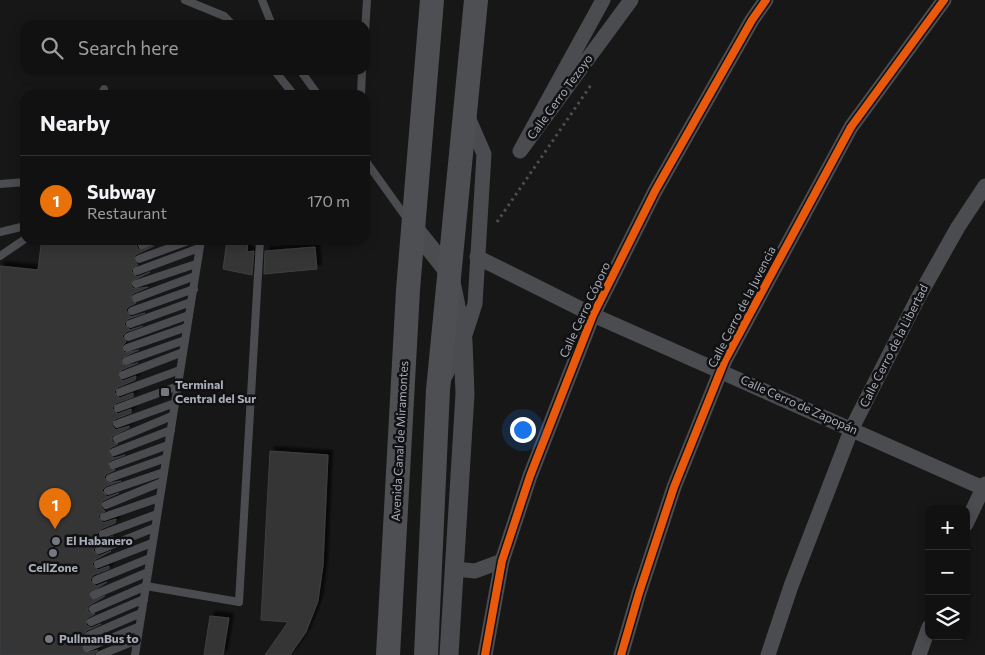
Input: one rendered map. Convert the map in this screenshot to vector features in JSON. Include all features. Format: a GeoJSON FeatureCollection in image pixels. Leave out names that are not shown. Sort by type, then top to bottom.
{"type":"FeatureCollection","features":[{"type":"Feature","properties":{"kind":"main road","name":"Avenida Canal de Miramontes"},"geometry":{"type":"LineString","coordinates":[[387,653],[413,227],[432,0]]}},
{"type":"Feature","properties":{"kind":"main road"},"geometry":{"type":"LineString","coordinates":[[426,655],[438,390],[476,0]]}},
{"type":"Feature","properties":{"kind":"street","name":"Calle Cerro Tezoyo"},"geometry":{"type":"LineString","coordinates":[[603,0],[520,152],[631,0]]}},
{"type":"Feature","properties":{"kind":"street","name":"Calle Cerro Cóporo"},"geometry":{"type":"LineString","coordinates":[[485,655],[502,561],[530,476],[593,315],[655,191],[752,20],[766,0]]}},
{"type":"Feature","properties":{"kind":"street","name":"Calle Cerro de la Juvencia"},"geometry":{"type":"LineString","coordinates":[[621,655],[674,487],[721,371],[851,127],[944,0]]}},
{"type":"Feature","properties":{"kind":"street"},"geometry":{"type":"LineString","coordinates":[[438,390],[463,341],[474,304],[484,154],[465,110]]}},
{"type":"Feature","properties":{"kind":"street","name":"Calle Cerro de la Libertad"},"geometry":{"type":"LineString","coordinates":[[768,655],[791,586],[852,428],[918,298],[958,227],[985,186]]}},
{"type":"Feature","properties":{"kind":"street"},"geometry":{"type":"LineString","coordinates":[[413,227],[449,272],[463,341],[464,394],[449,655]]}},
{"type":"Feature","properties":{"kind":"street","name":"Calle Cerro de Zapopán"},"geometry":{"type":"LineString","coordinates":[[478,253],[593,315],[984,487]]}},
{"type":"Feature","properties":{"kind":"street"},"geometry":{"type":"LineString","coordinates":[[970,516],[984,487]]}},
{"type":"Feature","properties":{"kind":"street"},"geometry":{"type":"LineString","coordinates":[[455,569],[475,571],[502,561]]}},
{"type":"Feature","properties":{"kind":"street"},"geometry":{"type":"LineString","coordinates":[[919,655],[925,638]]}},
{"type":"Feature","properties":{"kind":"lane"},"geometry":{"type":"LineString","coordinates":[[185,0],[224,16],[228,20]]}},
{"type":"Feature","properties":{"kind":"lane"},"geometry":{"type":"LineString","coordinates":[[262,0],[270,20]]}},
{"type":"Feature","properties":{"kind":"lane"},"geometry":{"type":"LineString","coordinates":[[366,20],[367,0]]}},
{"type":"Feature","properties":{"kind":"lane"},"geometry":{"type":"LineString","coordinates":[[278,75],[290,90]]}},
{"type":"Feature","properties":{"kind":"lane"},"geometry":{"type":"LineString","coordinates":[[304,75],[314,90]]}},
{"type":"Feature","properties":{"kind":"lane"},"geometry":{"type":"LineString","coordinates":[[361,90],[362,75]]}},
{"type":"Feature","properties":{"kind":"lane"},"geometry":{"type":"LineString","coordinates":[[370,167],[413,227]]}},
{"type":"Feature","properties":{"kind":"lane"},"geometry":{"type":"LineString","coordinates":[[370,174],[380,181]]}},
{"type":"Feature","properties":{"kind":"lane"},"geometry":{"type":"LineString","coordinates":[[0,184],[20,182]]}},
{"type":"Feature","properties":{"kind":"lane"},"geometry":{"type":"LineString","coordinates":[[0,232],[20,227]]}},
{"type":"Feature","properties":{"kind":"lane"},"geometry":{"type":"LineString","coordinates":[[0,256],[20,242]]}},
{"type":"Feature","properties":{"kind":"lane"},"geometry":{"type":"LineString","coordinates":[[139,259],[177,245]]}},
{"type":"Feature","properties":{"kind":"lane"},"geometry":{"type":"LineString","coordinates":[[137,271],[198,245]]}},
{"type":"Feature","properties":{"kind":"lane"},"geometry":{"type":"LineString","coordinates":[[127,655],[135,653],[200,245]]}},
{"type":"Feature","properties":{"kind":"lane"},"geometry":{"type":"LineString","coordinates":[[93,609],[146,586],[239,602],[260,245]]}},
{"type":"Feature","properties":{"kind":"lane"},"geometry":{"type":"LineString","coordinates":[[136,284],[196,264]]}},
{"type":"Feature","properties":{"kind":"lane"},"geometry":{"type":"LineString","coordinates":[[136,298],[195,276]]}},
{"type":"Feature","properties":{"kind":"lane"},"geometry":{"type":"LineString","coordinates":[[132,311],[194,289]]}},
{"type":"Feature","properties":{"kind":"lane"},"geometry":{"type":"LineString","coordinates":[[130,324],[191,302]]}},
{"type":"Feature","properties":{"kind":"lane"},"geometry":{"type":"LineString","coordinates":[[128,337],[189,315]]}},
{"type":"Feature","properties":{"kind":"lane"},"geometry":{"type":"LineString","coordinates":[[127,348],[187,327]]}},
{"type":"Feature","properties":{"kind":"lane"},"geometry":{"type":"LineString","coordinates":[[126,361],[185,340]]}},
{"type":"Feature","properties":{"kind":"lane"},"geometry":{"type":"LineString","coordinates":[[123,375],[183,352]]}},
{"type":"Feature","properties":{"kind":"lane"},"geometry":{"type":"LineString","coordinates":[[120,392],[180,370]]}},
{"type":"Feature","properties":{"kind":"lane"},"geometry":{"type":"LineString","coordinates":[[118,408],[178,386]]}},
{"type":"Feature","properties":{"kind":"lane"},"geometry":{"type":"LineString","coordinates":[[117,424],[175,403]]}},
{"type":"Feature","properties":{"kind":"lane"},"geometry":{"type":"LineString","coordinates":[[116,438],[172,416]]}},
{"type":"Feature","properties":{"kind":"lane"},"geometry":{"type":"LineString","coordinates":[[114,452],[171,430]]}},
{"type":"Feature","properties":{"kind":"lane"},"geometry":{"type":"LineString","coordinates":[[113,465],[168,445]]}},
{"type":"Feature","properties":{"kind":"lane"},"geometry":{"type":"LineString","coordinates":[[110,478],[166,458]]}},
{"type":"Feature","properties":{"kind":"lane"},"geometry":{"type":"LineString","coordinates":[[108,492],[164,472]]}},
{"type":"Feature","properties":{"kind":"lane"},"geometry":{"type":"LineString","coordinates":[[106,505],[162,482]]}},
{"type":"Feature","properties":{"kind":"lane"},"geometry":{"type":"LineString","coordinates":[[104,517],[160,498]]}},
{"type":"Feature","properties":{"kind":"lane"},"geometry":{"type":"LineString","coordinates":[[103,534],[156,514]]}},
{"type":"Feature","properties":{"kind":"lane"},"geometry":{"type":"LineString","coordinates":[[100,550],[154,528]]}},
{"type":"Feature","properties":{"kind":"lane"},"geometry":{"type":"LineString","coordinates":[[98,564],[152,543]]}},
{"type":"Feature","properties":{"kind":"lane"},"geometry":{"type":"LineString","coordinates":[[96,580],[150,558]]}},
{"type":"Feature","properties":{"kind":"lane"},"geometry":{"type":"LineString","coordinates":[[94,595],[148,572]]}},
{"type":"Feature","properties":{"kind":"lane"},"geometry":{"type":"LineString","coordinates":[[91,622],[144,599]]}},
{"type":"Feature","properties":{"kind":"lane"},"geometry":{"type":"LineString","coordinates":[[90,635],[141,613]]}},
{"type":"Feature","properties":{"kind":"lane"},"geometry":{"type":"LineString","coordinates":[[86,648],[138,628]]}},
{"type":"Feature","properties":{"kind":"lane"},"geometry":{"type":"LineString","coordinates":[[100,655],[136,640]]}},
{"type":"Feature","properties":{"kind":"path"},"geometry":{"type":"LineString","coordinates":[[478,253],[595,80]]}},
{"type":"Feature","properties":{"kind":"building"},"geometry":{"type":"Polygon","coordinates":[[[41,245],[136,245],[139,250],[154,246],[135,255],[134,260],[138,265],[131,271],[137,277],[150,272],[132,281],[131,286],[134,289],[148,287],[132,294],[131,300],[136,303],[126,310],[131,317],[145,313],[128,319],[124,324],[130,330],[143,326],[126,332],[122,336],[126,342],[122,346],[124,353],[139,350],[121,358],[121,362],[125,366],[138,363],[121,370],[118,377],[123,381],[136,376],[135,380],[118,387],[114,392],[120,398],[133,393],[133,397],[116,403],[112,408],[118,414],[131,409],[131,413],[115,419],[112,423],[116,430],[129,426],[129,428],[112,436],[112,442],[118,444],[110,448],[109,454],[114,458],[125,455],[109,461],[108,467],[115,470],[104,477],[109,483],[121,481],[106,486],[102,490],[107,497],[119,493],[102,501],[101,507],[105,511],[98,516],[103,523],[116,519],[115,523],[101,529],[97,534],[102,539],[113,536],[113,538],[96,545],[93,550],[99,556],[111,551],[96,559],[92,564],[98,570],[109,566],[109,569],[93,575],[90,580],[96,586],[107,582],[89,594],[93,600],[105,596],[88,606],[88,612],[95,614],[87,618],[86,625],[91,628],[101,624],[86,631],[85,638],[90,640],[82,647],[86,653],[98,650],[94,655],[0,655],[0,266],[38,270],[41,245]]]}},
{"type":"Feature","properties":{"kind":"building"},"geometry":{"type":"Polygon","coordinates":[[[226,245],[248,245],[247,252],[254,251],[252,275],[223,269],[226,245]]]}},
{"type":"Feature","properties":{"kind":"building"},"geometry":{"type":"Polygon","coordinates":[[[315,247],[317,269],[264,274],[265,251],[315,247]]]}},
{"type":"Feature","properties":{"kind":"building"},"geometry":{"type":"Polygon","coordinates":[[[270,451],[328,455],[323,565],[318,601],[306,632],[290,655],[265,655],[288,622],[261,620],[270,451]]]}},
{"type":"Feature","properties":{"kind":"building"},"geometry":{"type":"Polygon","coordinates":[[[210,616],[229,618],[223,655],[204,655],[210,616]]]}},
{"type":"Feature","properties":{"kind":"cycle path"},"geometry":{"type":"LineString","coordinates":[[485,655],[502,561],[530,476],[593,315],[655,191],[752,20],[766,0]]}},
{"type":"Feature","properties":{"kind":"cycle path"},"geometry":{"type":"LineString","coordinates":[[621,655],[674,487],[725,360],[851,127],[944,0]]}},
{"type":"Feature","properties":{"kind":"place","name":"Terminal Central del Sur"},"geometry":{"type":"Point","coordinates":[165,392]}},
{"type":"Feature","properties":{"kind":"place","name":"Subway"},"geometry":{"type":"Point","coordinates":[55,529]}},
{"type":"Feature","properties":{"kind":"place","name":"El Habanero"},"geometry":{"type":"Point","coordinates":[56,541]}},
{"type":"Feature","properties":{"kind":"place","name":"CellZone"},"geometry":{"type":"Point","coordinates":[53,553]}},
{"type":"Feature","properties":{"kind":"place","name":"PullmanBus to"},"geometry":{"type":"Point","coordinates":[49,639]}}]}
